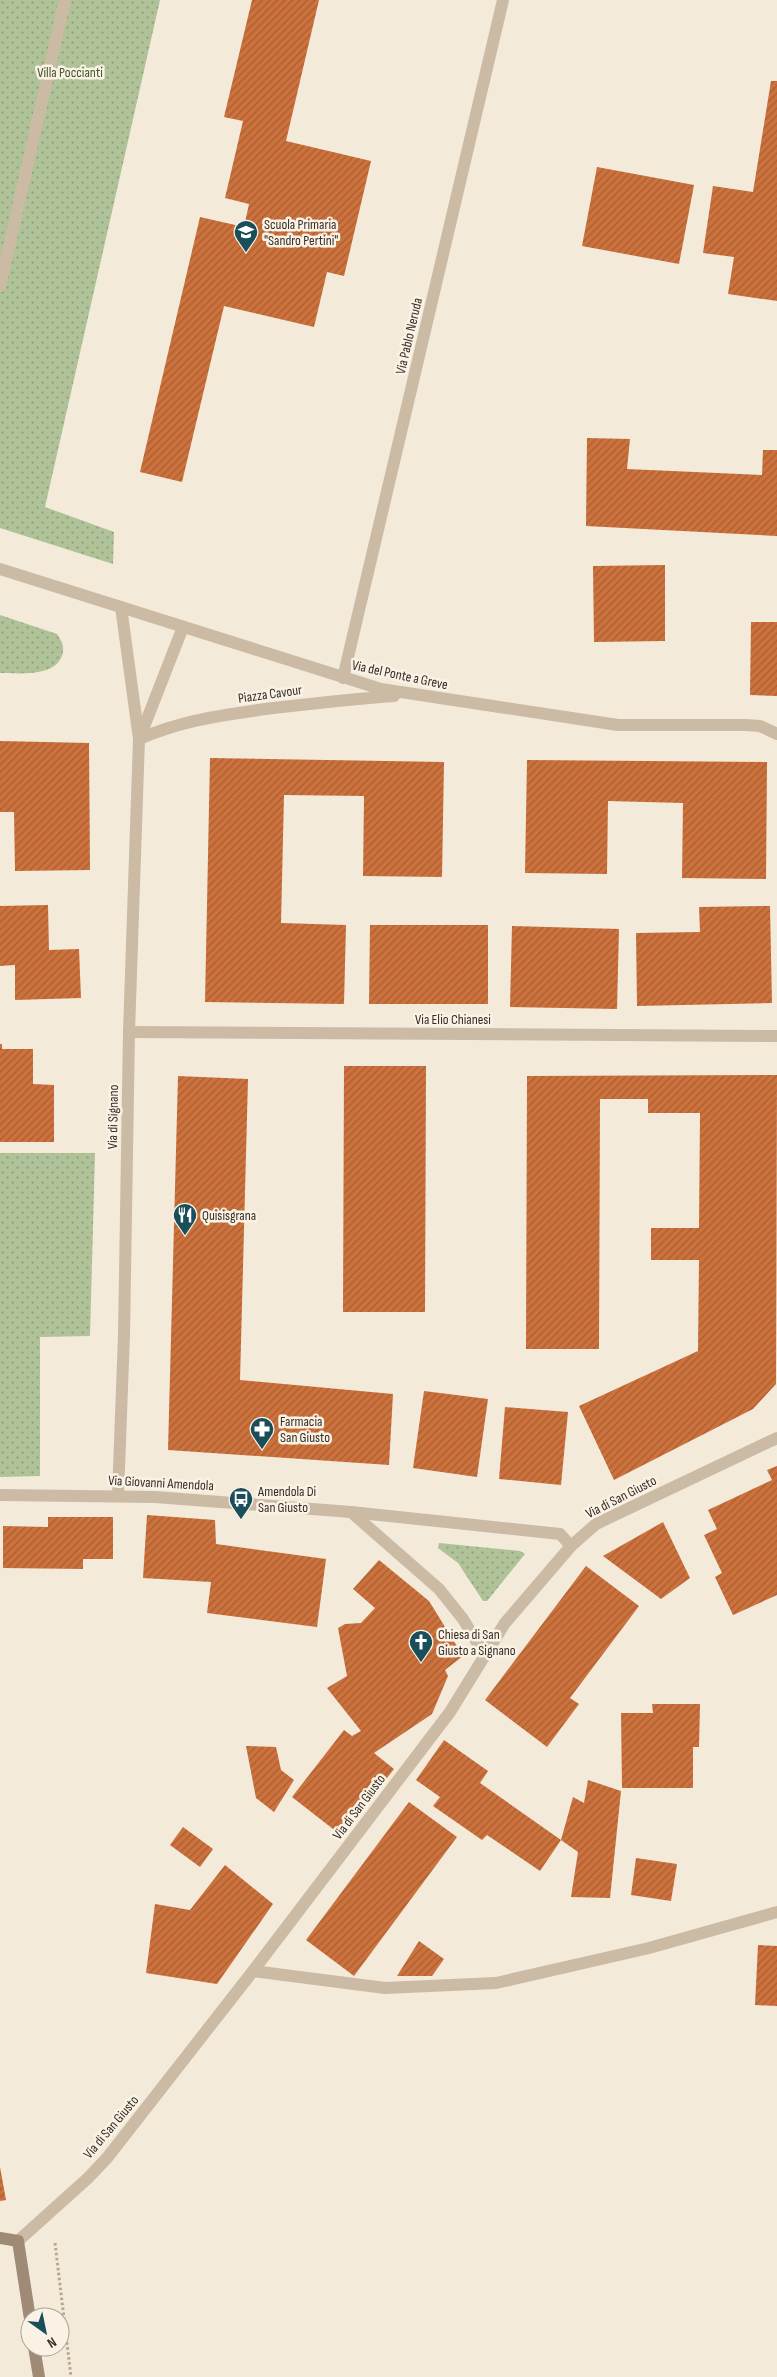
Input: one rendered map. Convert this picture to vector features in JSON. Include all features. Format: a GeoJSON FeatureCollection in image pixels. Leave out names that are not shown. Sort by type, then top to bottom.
{"type":"FeatureCollection","features":[{"type":"Feature","properties":{"kind":"main road"},"geometry":{"type":"LineString","coordinates":[[0,2238],[18,2240],[28,2307]]}},
{"type":"Feature","properties":{"kind":"main road"},"geometry":{"type":"LineString","coordinates":[[36,2357],[39,2377]]}},
{"type":"Feature","properties":{"kind":"street"},"geometry":{"type":"LineString","coordinates":[[0,286],[65,0]]}},
{"type":"Feature","properties":{"kind":"street","name":"Via Pablo Neruda"},"geometry":{"type":"LineString","coordinates":[[343,678],[503,0]]}},
{"type":"Feature","properties":{"kind":"street","name":"Via del Ponte a Greve"},"geometry":{"type":"LineString","coordinates":[[0,569],[343,678],[409,695],[618,725],[760,726],[777,734]]}},
{"type":"Feature","properties":{"kind":"street"},"geometry":{"type":"LineString","coordinates":[[120,607],[139,739]]}},
{"type":"Feature","properties":{"kind":"street"},"geometry":{"type":"LineString","coordinates":[[139,739],[183,626]]}},
{"type":"Feature","properties":{"kind":"street","name":"Piazza Cavour"},"geometry":{"type":"LineString","coordinates":[[139,739],[167,727],[198,718],[323,702],[409,695]]}},
{"type":"Feature","properties":{"kind":"street","name":"Via di Signano"},"geometry":{"type":"LineString","coordinates":[[118,1495],[124,1335],[129,1032],[139,739]]}},
{"type":"Feature","properties":{"kind":"street","name":"Via Elio Chianesi"},"geometry":{"type":"LineString","coordinates":[[129,1032],[777,1036]]}},
{"type":"Feature","properties":{"kind":"street","name":"Via di San Giusto"},"geometry":{"type":"LineString","coordinates":[[18,2240],[88,2178],[107,2158],[254,1971],[450,1712],[484,1654],[527,1595],[571,1546],[596,1524],[777,1438]]}},
{"type":"Feature","properties":{"kind":"street","name":"Via Giovanni Amendola"},"geometry":{"type":"LineString","coordinates":[[0,1495],[118,1495],[351,1512],[560,1534],[571,1546]]}},
{"type":"Feature","properties":{"kind":"street"},"geometry":{"type":"LineString","coordinates":[[351,1512],[439,1589],[463,1620],[484,1654]]}},
{"type":"Feature","properties":{"kind":"street"},"geometry":{"type":"LineString","coordinates":[[254,1971],[385,1988],[496,1983],[649,1948],[777,1912]]}},
{"type":"Feature","properties":{"kind":"path"},"geometry":{"type":"LineString","coordinates":[[54,2242],[71,2377]]}},
{"type":"Feature","properties":{"kind":"green space","name":"Villa Poccianti"},"geometry":{"type":"Polygon","coordinates":[[[0,0],[160,0],[45,507],[114,532],[113,564],[0,528],[0,0]]]}},
{"type":"Feature","properties":{"kind":"green space"},"geometry":{"type":"Polygon","coordinates":[[[0,615],[57,634],[63,647],[60,660],[54,666],[37,672],[0,673],[0,615]]]}},
{"type":"Feature","properties":{"kind":"green space"},"geometry":{"type":"Polygon","coordinates":[[[0,1153],[95,1153],[90,1336],[40,1337],[40,1476],[0,1477],[0,1153]]]}},
{"type":"Feature","properties":{"kind":"green space"},"geometry":{"type":"Polygon","coordinates":[[[439,1543],[520,1551],[525,1554],[487,1601],[483,1601],[458,1563],[438,1548],[439,1543]]]}},
{"type":"Feature","properties":{"kind":"building"},"geometry":{"type":"Polygon","coordinates":[[[252,0],[319,0],[286,141],[371,161],[344,276],[327,272],[314,327],[224,306],[182,482],[140,472],[200,217],[244,227],[249,204],[225,198],[243,121],[224,117],[252,0]]]}},
{"type":"Feature","properties":{"kind":"building"},"geometry":{"type":"Polygon","coordinates":[[[771,81],[777,81],[777,301],[728,294],[734,257],[703,253],[713,186],[753,192],[771,81]]]}},
{"type":"Feature","properties":{"kind":"building"},"geometry":{"type":"Polygon","coordinates":[[[597,167],[694,185],[679,264],[582,246],[597,167]]]}},
{"type":"Feature","properties":{"kind":"building"},"geometry":{"type":"Polygon","coordinates":[[[587,438],[630,439],[627,469],[762,475],[763,450],[777,450],[777,536],[586,526],[587,438]]]}},
{"type":"Feature","properties":{"kind":"building"},"geometry":{"type":"Polygon","coordinates":[[[665,565],[665,641],[594,642],[593,566],[665,565]]]}},
{"type":"Feature","properties":{"kind":"building"},"geometry":{"type":"Polygon","coordinates":[[[751,622],[777,622],[777,696],[750,695],[751,622]]]}},
{"type":"Feature","properties":{"kind":"building"},"geometry":{"type":"Polygon","coordinates":[[[0,741],[89,743],[90,870],[15,871],[14,812],[0,812],[0,741]]]}},
{"type":"Feature","properties":{"kind":"building"},"geometry":{"type":"Polygon","coordinates":[[[210,758],[444,762],[442,877],[363,876],[364,796],[284,795],[281,923],[346,925],[344,1004],[205,1002],[210,758]]]}},
{"type":"Feature","properties":{"kind":"building"},"geometry":{"type":"Polygon","coordinates":[[[527,760],[767,762],[766,879],[682,878],[683,803],[608,801],[607,874],[525,873],[527,760]]]}},
{"type":"Feature","properties":{"kind":"building"},"geometry":{"type":"Polygon","coordinates":[[[48,905],[49,950],[79,949],[81,998],[15,1000],[15,965],[0,966],[0,906],[48,905]]]}},
{"type":"Feature","properties":{"kind":"building"},"geometry":{"type":"Polygon","coordinates":[[[770,906],[772,1003],[637,1006],[636,933],[700,932],[699,907],[770,906]]]}},
{"type":"Feature","properties":{"kind":"building"},"geometry":{"type":"Polygon","coordinates":[[[370,925],[488,925],[488,1004],[369,1004],[370,925]]]}},
{"type":"Feature","properties":{"kind":"building"},"geometry":{"type":"Polygon","coordinates":[[[512,926],[619,929],[617,1009],[510,1007],[512,926]]]}},
{"type":"Feature","properties":{"kind":"building"},"geometry":{"type":"Polygon","coordinates":[[[0,1044],[2,1044],[2,1049],[33,1049],[33,1084],[54,1085],[54,1142],[0,1142],[0,1044]]]}},
{"type":"Feature","properties":{"kind":"building"},"geometry":{"type":"Polygon","coordinates":[[[344,1066],[426,1066],[425,1312],[343,1312],[344,1066]]]}},
{"type":"Feature","properties":{"kind":"building"},"geometry":{"type":"Polygon","coordinates":[[[777,1075],[776,1384],[753,1409],[614,1480],[579,1406],[698,1351],[699,1260],[651,1260],[651,1228],[699,1228],[700,1113],[648,1113],[648,1099],[600,1099],[599,1349],[526,1349],[527,1076],[777,1075]]]}},
{"type":"Feature","properties":{"kind":"building"},"geometry":{"type":"Polygon","coordinates":[[[178,1076],[248,1079],[240,1380],[393,1394],[389,1465],[168,1450],[178,1076]]]}},
{"type":"Feature","properties":{"kind":"building"},"geometry":{"type":"Polygon","coordinates":[[[424,1391],[488,1399],[477,1477],[413,1468],[424,1391]]]}},
{"type":"Feature","properties":{"kind":"building"},"geometry":{"type":"Polygon","coordinates":[[[505,1407],[568,1412],[561,1485],[499,1479],[505,1407]]]}},
{"type":"Feature","properties":{"kind":"building"},"geometry":{"type":"Polygon","coordinates":[[[777,1466],[777,1595],[733,1615],[715,1577],[722,1573],[704,1535],[717,1529],[708,1510],[772,1480],[767,1470],[777,1466]]]}},
{"type":"Feature","properties":{"kind":"building"},"geometry":{"type":"Polygon","coordinates":[[[147,1515],[215,1520],[216,1544],[326,1559],[317,1627],[207,1613],[211,1582],[143,1578],[147,1515]]]}},
{"type":"Feature","properties":{"kind":"building"},"geometry":{"type":"Polygon","coordinates":[[[48,1517],[113,1517],[113,1559],[83,1559],[83,1569],[3,1568],[3,1526],[48,1527],[48,1517]]]}},
{"type":"Feature","properties":{"kind":"building"},"geometry":{"type":"Polygon","coordinates":[[[663,1522],[690,1578],[661,1599],[603,1556],[663,1522]]]}},
{"type":"Feature","properties":{"kind":"building"},"geometry":{"type":"Polygon","coordinates":[[[379,1560],[429,1601],[463,1656],[445,1670],[448,1676],[432,1714],[374,1753],[394,1769],[342,1836],[292,1797],[344,1730],[352,1736],[361,1731],[327,1688],[347,1676],[338,1628],[345,1624],[361,1623],[375,1608],[353,1589],[379,1560]]]}},
{"type":"Feature","properties":{"kind":"building"},"geometry":{"type":"Polygon","coordinates":[[[586,1566],[639,1606],[570,1698],[579,1704],[547,1747],[485,1700],[586,1566]]]}},
{"type":"Feature","properties":{"kind":"building"},"geometry":{"type":"Polygon","coordinates":[[[652,1704],[700,1704],[699,1747],[693,1747],[693,1788],[622,1788],[621,1713],[653,1713],[652,1704]]]}},
{"type":"Feature","properties":{"kind":"building"},"geometry":{"type":"Polygon","coordinates":[[[444,1740],[488,1771],[480,1783],[561,1840],[540,1871],[487,1835],[482,1840],[433,1806],[440,1797],[416,1780],[444,1740]]]}},
{"type":"Feature","properties":{"kind":"building"},"geometry":{"type":"Polygon","coordinates":[[[246,1746],[276,1747],[281,1770],[294,1780],[274,1812],[256,1798],[246,1746]]]}},
{"type":"Feature","properties":{"kind":"building"},"geometry":{"type":"Polygon","coordinates":[[[588,1780],[621,1791],[610,1898],[571,1897],[578,1852],[561,1840],[573,1797],[584,1803],[588,1780]]]}},
{"type":"Feature","properties":{"kind":"building"},"geometry":{"type":"Polygon","coordinates":[[[409,1802],[457,1837],[354,1976],[306,1940],[409,1802]]]}},
{"type":"Feature","properties":{"kind":"building"},"geometry":{"type":"Polygon","coordinates":[[[183,1827],[213,1849],[200,1867],[170,1845],[183,1827]]]}},
{"type":"Feature","properties":{"kind":"building"},"geometry":{"type":"Polygon","coordinates":[[[636,1858],[677,1864],[671,1901],[631,1895],[636,1858]]]}},
{"type":"Feature","properties":{"kind":"building"},"geometry":{"type":"Polygon","coordinates":[[[225,1865],[273,1904],[217,1984],[146,1973],[155,1904],[190,1910],[225,1865]]]}},
{"type":"Feature","properties":{"kind":"building"},"geometry":{"type":"Polygon","coordinates":[[[419,1941],[444,1959],[432,1976],[397,1976],[419,1941]]]}},
{"type":"Feature","properties":{"kind":"building"},"geometry":{"type":"Polygon","coordinates":[[[758,1945],[777,1946],[777,2006],[755,2005],[758,1945]]]}},
{"type":"Feature","properties":{"kind":"building"},"geometry":{"type":"Polygon","coordinates":[[[0,2167],[6,2200],[0,2201],[0,2167]]]}},
{"type":"Feature","properties":{"kind":"place","name":"Scuola Primaria \"Sandro Pertini\""},"geometry":{"type":"Point","coordinates":[246,253]}},
{"type":"Feature","properties":{"kind":"place","name":"Quisisgrana"},"geometry":{"type":"Point","coordinates":[185,1236]}},
{"type":"Feature","properties":{"kind":"place","name":"Farmacia San Giusto"},"geometry":{"type":"Point","coordinates":[262,1450]}},
{"type":"Feature","properties":{"kind":"place","name":"Amendola Di San Giusto"},"geometry":{"type":"Point","coordinates":[241,1520]}},
{"type":"Feature","properties":{"kind":"place","name":"Chiesa di San Giusto a Signano"},"geometry":{"type":"Point","coordinates":[421,1663]}}]}
